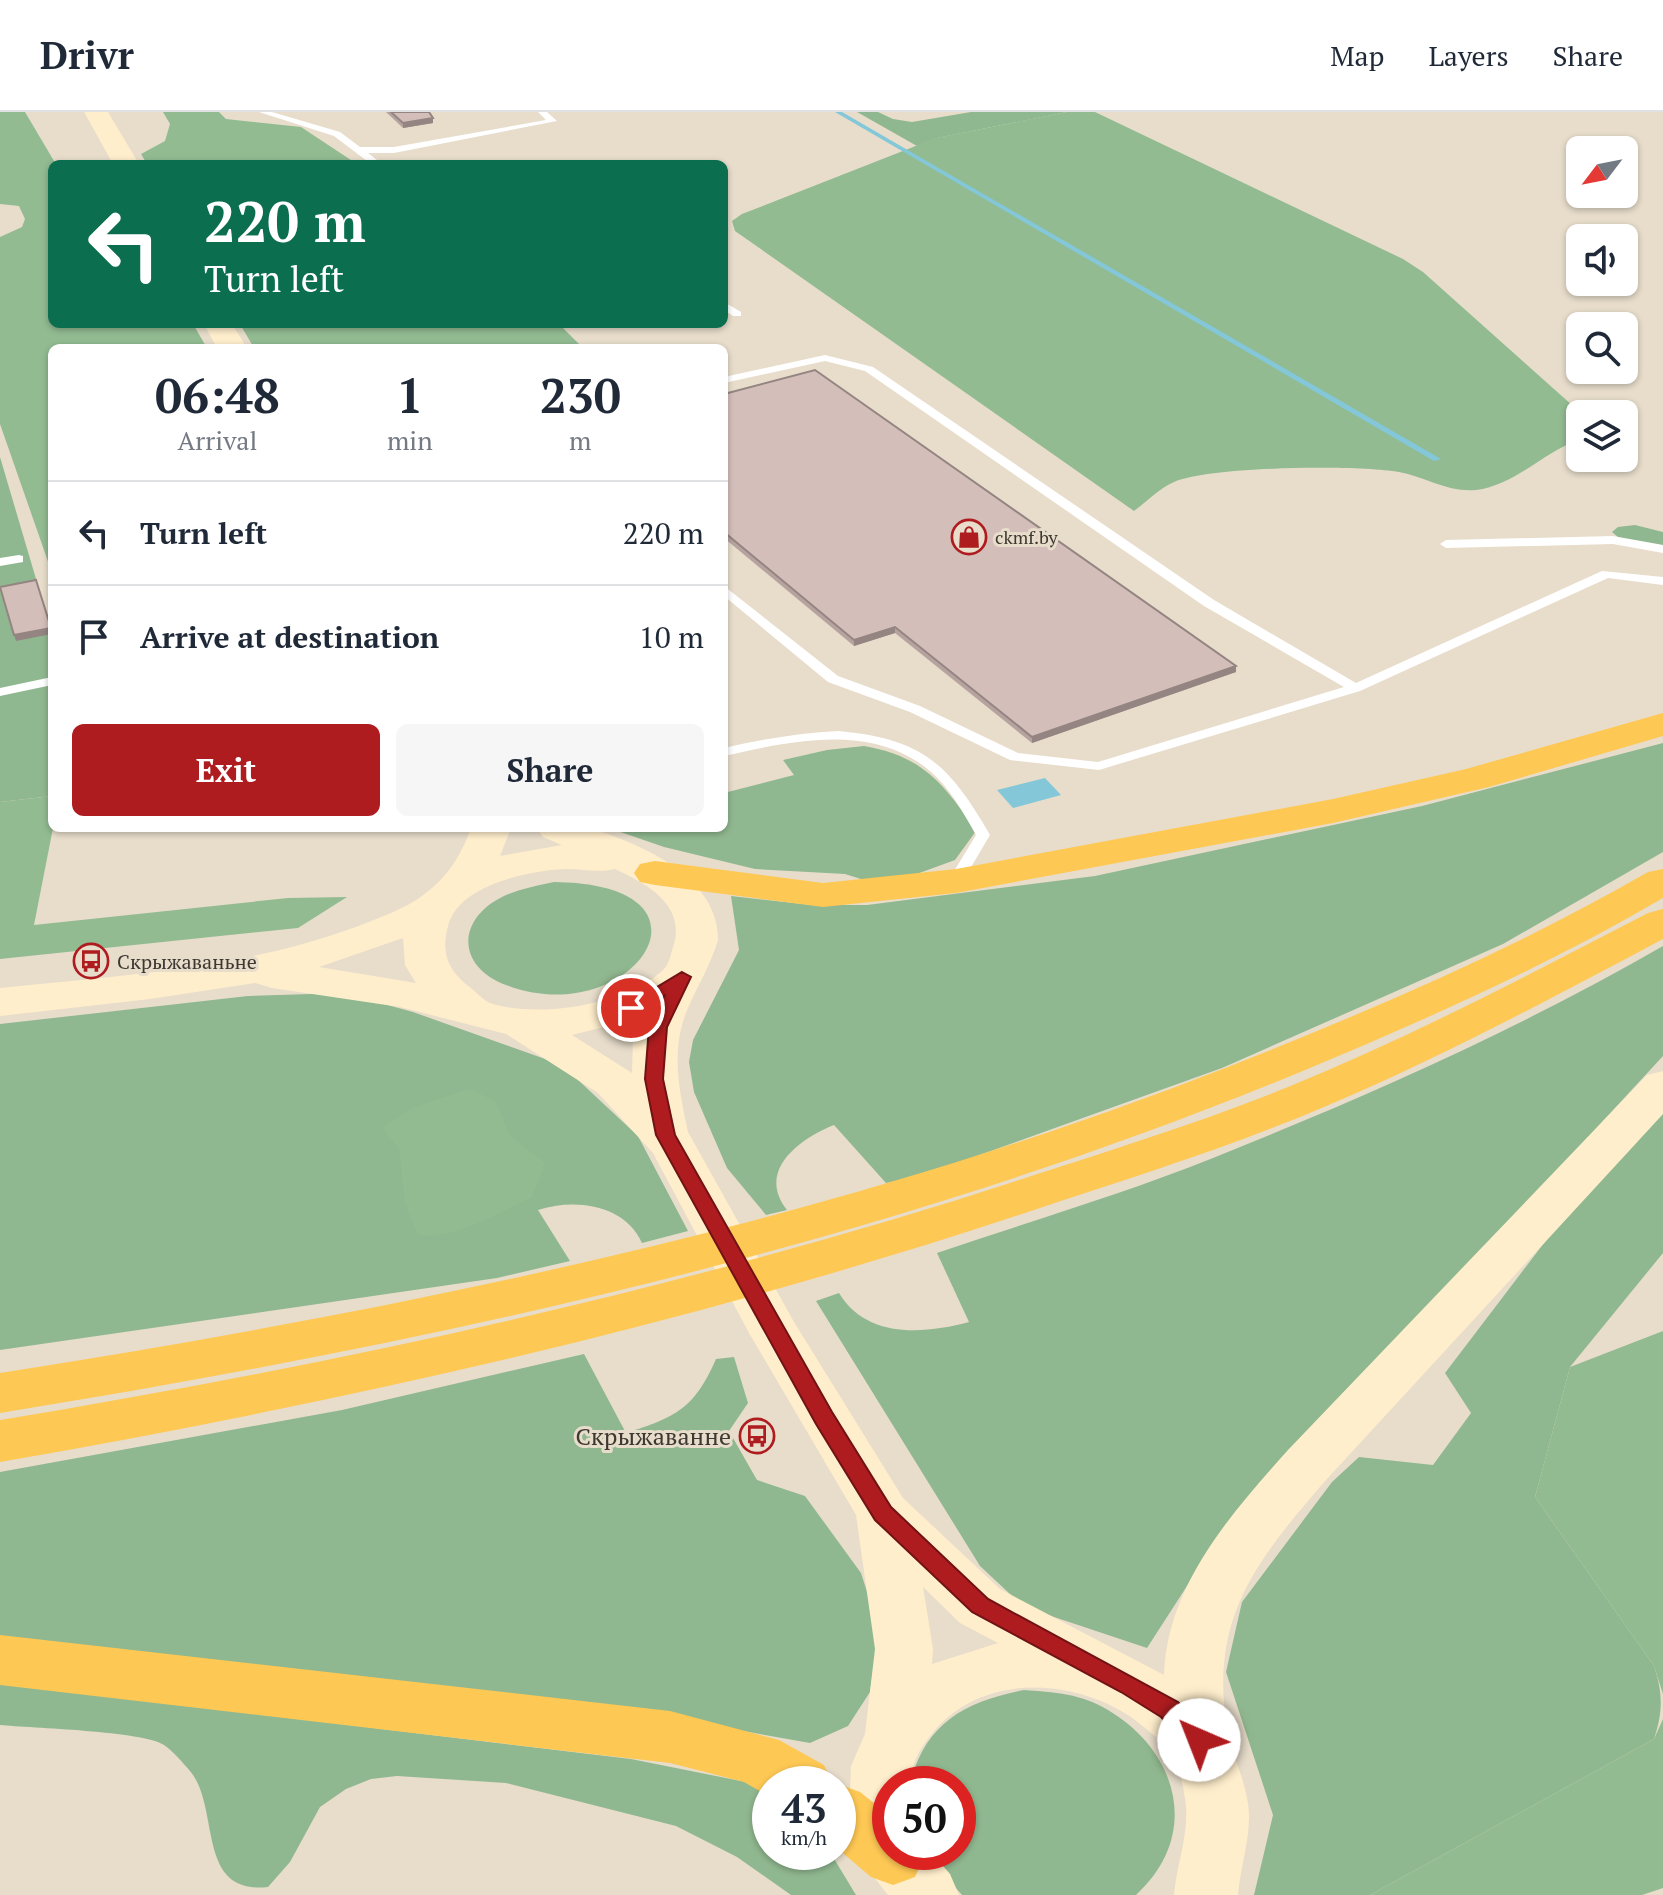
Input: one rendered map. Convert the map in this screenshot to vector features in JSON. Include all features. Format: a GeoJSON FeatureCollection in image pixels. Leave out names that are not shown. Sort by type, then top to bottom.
{"type":"FeatureCollection","features":[{"type":"Feature","properties":{"kind":"highway"},"geometry":{"type":"LineString","coordinates":[[640,867],[823,895],[956,881],[1333,811],[1475,779],[1663,724]]}},
{"type":"Feature","properties":{"kind":"highway"},"geometry":{"type":"LineString","coordinates":[[0,1393],[401,1325],[735,1287],[1067,1147],[1228,1087],[1459,987],[1663,881]]}},
{"type":"Feature","properties":{"kind":"highway"},"geometry":{"type":"LineString","coordinates":[[909,1214],[1251,1119],[1464,1028],[1663,922]]}},
{"type":"Feature","properties":{"kind":"highway"},"geometry":{"type":"LineString","coordinates":[[0,1441],[297,1388],[584,1305]]}},
{"type":"Feature","properties":{"kind":"highway"},"geometry":{"type":"LineString","coordinates":[[0,1660],[670,1737],[758,1759],[770,1766]]}},
{"type":"Feature","properties":{"kind":"highway"},"geometry":{"type":"LineString","coordinates":[[856,1826],[872,1839]]}},
{"type":"Feature","properties":{"kind":"main road"},"geometry":{"type":"LineString","coordinates":[[96,112],[124,160]]}},
{"type":"Feature","properties":{"kind":"main road"},"geometry":{"type":"LineString","coordinates":[[490,832],[482,855],[422,934],[426,968],[444,991],[614,1082],[665,1135],[803,1381],[883,1513],[980,1606],[1170,1710],[1199,1740]]}},
{"type":"Feature","properties":{"kind":"main road"},"geometry":{"type":"LineString","coordinates":[[566,832],[640,867],[680,891],[696,915],[699,944],[658,1027],[654,1079],[665,1135]]}},
{"type":"Feature","properties":{"kind":"main road"},"geometry":{"type":"LineString","coordinates":[[0,1002],[247,972],[356,943],[527,859],[569,855],[640,867]]}},
{"type":"Feature","properties":{"kind":"main road"},"geometry":{"type":"LineString","coordinates":[[247,972],[420,997],[497,1017],[581,1021],[615,1015],[647,1000],[682,977]]}},
{"type":"Feature","properties":{"kind":"main road"},"geometry":{"type":"LineString","coordinates":[[1201,1886],[1218,1819],[1215,1781],[1199,1740],[1192,1657],[1212,1586],[1256,1522],[1663,1086]]}},
{"type":"Feature","properties":{"kind":"main road"},"geometry":{"type":"LineString","coordinates":[[881,1766],[895,1734],[904,1649],[883,1513]]}},
{"type":"Feature","properties":{"kind":"main road"},"geometry":{"type":"LineString","coordinates":[[895,1734],[933,1693],[981,1670],[1043,1662],[1101,1670]]}},
{"type":"Feature","properties":{"kind":"lane"},"geometry":{"type":"LineString","coordinates":[[263,112],[337,134],[372,160]]}},
{"type":"Feature","properties":{"kind":"lane"},"geometry":{"type":"LineString","coordinates":[[358,150],[394,150],[553,121],[542,112]]}},
{"type":"Feature","properties":{"kind":"lane"},"geometry":{"type":"LineString","coordinates":[[728,308],[737,314]]}},
{"type":"Feature","properties":{"kind":"lane"},"geometry":{"type":"LineString","coordinates":[[728,379],[825,358],[869,369],[1209,603],[1355,688]]}},
{"type":"Feature","properties":{"kind":"lane"},"geometry":{"type":"LineString","coordinates":[[1446,544],[1613,540],[1663,549]]}},
{"type":"Feature","properties":{"kind":"lane"},"geometry":{"type":"LineString","coordinates":[[0,562],[19,559]]}},
{"type":"Feature","properties":{"kind":"lane"},"geometry":{"type":"LineString","coordinates":[[728,593],[833,679],[915,709],[1015,757],[1099,766],[1355,688],[1606,574],[1663,581]]}},
{"type":"Feature","properties":{"kind":"lane"},"geometry":{"type":"LineString","coordinates":[[0,692],[48,682]]}},
{"type":"Feature","properties":{"kind":"lane"},"geometry":{"type":"LineString","coordinates":[[728,751],[827,732],[881,739],[918,755],[971,809],[983,835],[956,881]]}},
{"type":"Feature","properties":{"kind":"green space"},"geometry":{"type":"Polygon","coordinates":[[[0,112],[25,112],[53,160],[48,160],[48,328],[195,328],[205,344],[48,344],[48,562],[0,424],[0,237],[22,227],[25,219],[19,206],[0,204],[0,112]]]}},
{"type":"Feature","properties":{"kind":"green space"},"geometry":{"type":"Polygon","coordinates":[[[163,112],[219,112],[226,119],[301,127],[351,160],[145,160],[141,154],[165,141],[170,124],[163,112]]]}},
{"type":"Feature","properties":{"kind":"green space"},"geometry":{"type":"Polygon","coordinates":[[[857,112],[878,112],[893,119],[912,122],[971,112],[1067,112],[937,138],[917,146],[857,112]]]}},
{"type":"Feature","properties":{"kind":"green space"},"geometry":{"type":"Polygon","coordinates":[[[1067,112],[1095,112],[1403,259],[1423,272],[1566,400],[1566,446],[1504,482],[1476,490],[1457,489],[1409,474],[1379,470],[1251,470],[1174,482],[1134,511],[735,231],[732,221],[742,214],[936,138],[1067,112]]]}},
{"type":"Feature","properties":{"kind":"green space"},"geometry":{"type":"Polygon","coordinates":[[[242,328],[563,328],[579,344],[252,344],[242,328]]]}},
{"type":"Feature","properties":{"kind":"green space"},"geometry":{"type":"Polygon","coordinates":[[[0,457],[48,619],[48,796],[0,802],[0,457]]]}},
{"type":"Feature","properties":{"kind":"green space"},"geometry":{"type":"Polygon","coordinates":[[[1635,525],[1663,532],[1663,546],[1619,538],[1612,532],[1618,527],[1635,525]]]}},
{"type":"Feature","properties":{"kind":"green space"},"geometry":{"type":"Polygon","coordinates":[[[1663,743],[1663,852],[1503,944],[1222,1068],[924,1175],[886,1183],[834,1125],[808,1139],[786,1158],[776,1182],[787,1210],[766,1215],[727,1168],[694,1092],[689,1062],[693,1040],[739,950],[731,896],[812,905],[867,905],[1095,876],[1422,806],[1663,743]]]}},
{"type":"Feature","properties":{"kind":"green space"},"geometry":{"type":"Polygon","coordinates":[[[864,746],[902,757],[917,765],[942,786],[976,831],[955,860],[903,879],[864,880],[845,874],[755,869],[664,847],[621,832],[728,832],[728,792],[794,775],[783,760],[864,746]]]}},
{"type":"Feature","properties":{"kind":"green space"},"geometry":{"type":"Polygon","coordinates":[[[48,796],[48,832],[52,832],[34,925],[288,898],[347,897],[298,928],[0,959],[0,802],[48,796]]]}},
{"type":"Feature","properties":{"kind":"green space"},"geometry":{"type":"Polygon","coordinates":[[[554,882],[609,889],[640,906],[651,928],[645,952],[624,974],[592,989],[551,994],[506,985],[478,967],[468,943],[476,918],[502,897],[554,882]]]}},
{"type":"Feature","properties":{"kind":"green space"},"geometry":{"type":"Polygon","coordinates":[[[1663,946],[1663,1056],[1218,1538],[1147,1648],[1024,1607],[980,1566],[816,1301],[839,1293],[865,1319],[898,1329],[934,1329],[969,1322],[937,1253],[1145,1184],[1328,1110],[1498,1033],[1663,946]]]}},
{"type":"Feature","properties":{"kind":"green space"},"geometry":{"type":"Polygon","coordinates":[[[344,993],[413,1012],[562,1065],[638,1136],[688,1231],[642,1243],[624,1220],[611,1212],[582,1205],[552,1206],[538,1210],[570,1261],[497,1278],[0,1350],[0,1024],[248,996],[344,993]]]}},
{"type":"Feature","properties":{"kind":"green space"},"geometry":{"type":"Polygon","coordinates":[[[469,1089],[495,1101],[510,1136],[545,1163],[532,1197],[460,1230],[445,1234],[418,1234],[405,1202],[399,1148],[382,1128],[410,1109],[469,1089]]]}},
{"type":"Feature","properties":{"kind":"green space"},"geometry":{"type":"Polygon","coordinates":[[[1663,1108],[1663,1253],[1570,1367],[1535,1497],[1654,1666],[1661,1702],[1654,1739],[1370,1895],[1254,1895],[1273,1815],[1226,1672],[1242,1602],[1332,1482],[1359,1457],[1433,1465],[1471,1413],[1445,1373],[1579,1197],[1663,1108]]]}},
{"type":"Feature","properties":{"kind":"green space"},"geometry":{"type":"Polygon","coordinates":[[[1663,1331],[1663,1694],[1654,1666],[1535,1497],[1570,1367],[1663,1331]]]}},
{"type":"Feature","properties":{"kind":"green space"},"geometry":{"type":"Polygon","coordinates":[[[584,1354],[626,1433],[658,1422],[682,1409],[700,1389],[716,1359],[734,1357],[748,1403],[729,1431],[757,1480],[805,1496],[861,1573],[879,1629],[870,1692],[848,1726],[810,1743],[665,1717],[0,1641],[0,1472],[342,1410],[584,1354]]]}},
{"type":"Feature","properties":{"kind":"green space"},"geometry":{"type":"Polygon","coordinates":[[[0,1683],[631,1759],[752,1783],[752,1868],[676,1826],[506,1783],[397,1776],[371,1779],[346,1789],[320,1807],[290,1862],[268,1887],[245,1886],[229,1877],[219,1864],[199,1787],[190,1771],[164,1745],[134,1736],[0,1725],[0,1683]]]}},
{"type":"Feature","properties":{"kind":"green space"},"geometry":{"type":"Polygon","coordinates":[[[1024,1690],[1078,1697],[1108,1710],[1132,1728],[1151,1748],[1165,1771],[1173,1796],[1174,1822],[1169,1847],[1156,1872],[1136,1895],[962,1895],[940,1870],[976,1870],[976,1766],[916,1766],[917,1763],[926,1745],[951,1718],[967,1708],[1024,1690]]]}},
{"type":"Feature","properties":{"kind":"green space"},"geometry":{"type":"Polygon","coordinates":[[[1663,1719],[1663,1888],[1642,1895],[1370,1895],[1654,1739],[1663,1719]]]}},
{"type":"Feature","properties":{"kind":"green space"},"geometry":{"type":"Polygon","coordinates":[[[755,1870],[841,1870],[856,1895],[791,1895],[755,1870]]]}},
{"type":"Feature","properties":{"kind":"water"},"geometry":{"type":"Polygon","coordinates":[[[1045,778],[1061,795],[1013,808],[997,790],[1045,778]]]}},
{"type":"Feature","properties":{"kind":"building"},"geometry":{"type":"Polygon","coordinates":[[[391,112],[429,112],[433,118],[403,123],[391,112]]]}},
{"type":"Feature","properties":{"kind":"building"},"geometry":{"type":"Polygon","coordinates":[[[815,370],[1236,666],[1032,737],[895,627],[854,640],[728,535],[728,393],[815,370]]]}},
{"type":"Feature","properties":{"kind":"building"},"geometry":{"type":"Polygon","coordinates":[[[36,580],[48,618],[48,629],[14,635],[0,587],[36,580]]]}},
{"type":"Feature","properties":{"kind":"waterway"},"geometry":{"type":"LineString","coordinates":[[838,112],[1437,459]]}},
{"type":"Feature","properties":{"kind":"place","name":"ckmf.by"},"geometry":{"type":"Point","coordinates":[969,537]}},
{"type":"Feature","properties":{"kind":"place","name":"Скрыжаваньне"},"geometry":{"type":"Point","coordinates":[91,961]}},
{"type":"Feature","properties":{"kind":"place","name":"Скрыжаванне"},"geometry":{"type":"Point","coordinates":[757,1436]}},
{"type":"Feature","properties":{"kind":"route"},"geometry":{"type":"LineString","coordinates":[[631,1008],[682,977],[658,1027],[654,1079],[665,1135],[824,1418],[883,1513],[980,1606],[1129,1684],[1170,1710],[1199,1740]]}}]}
